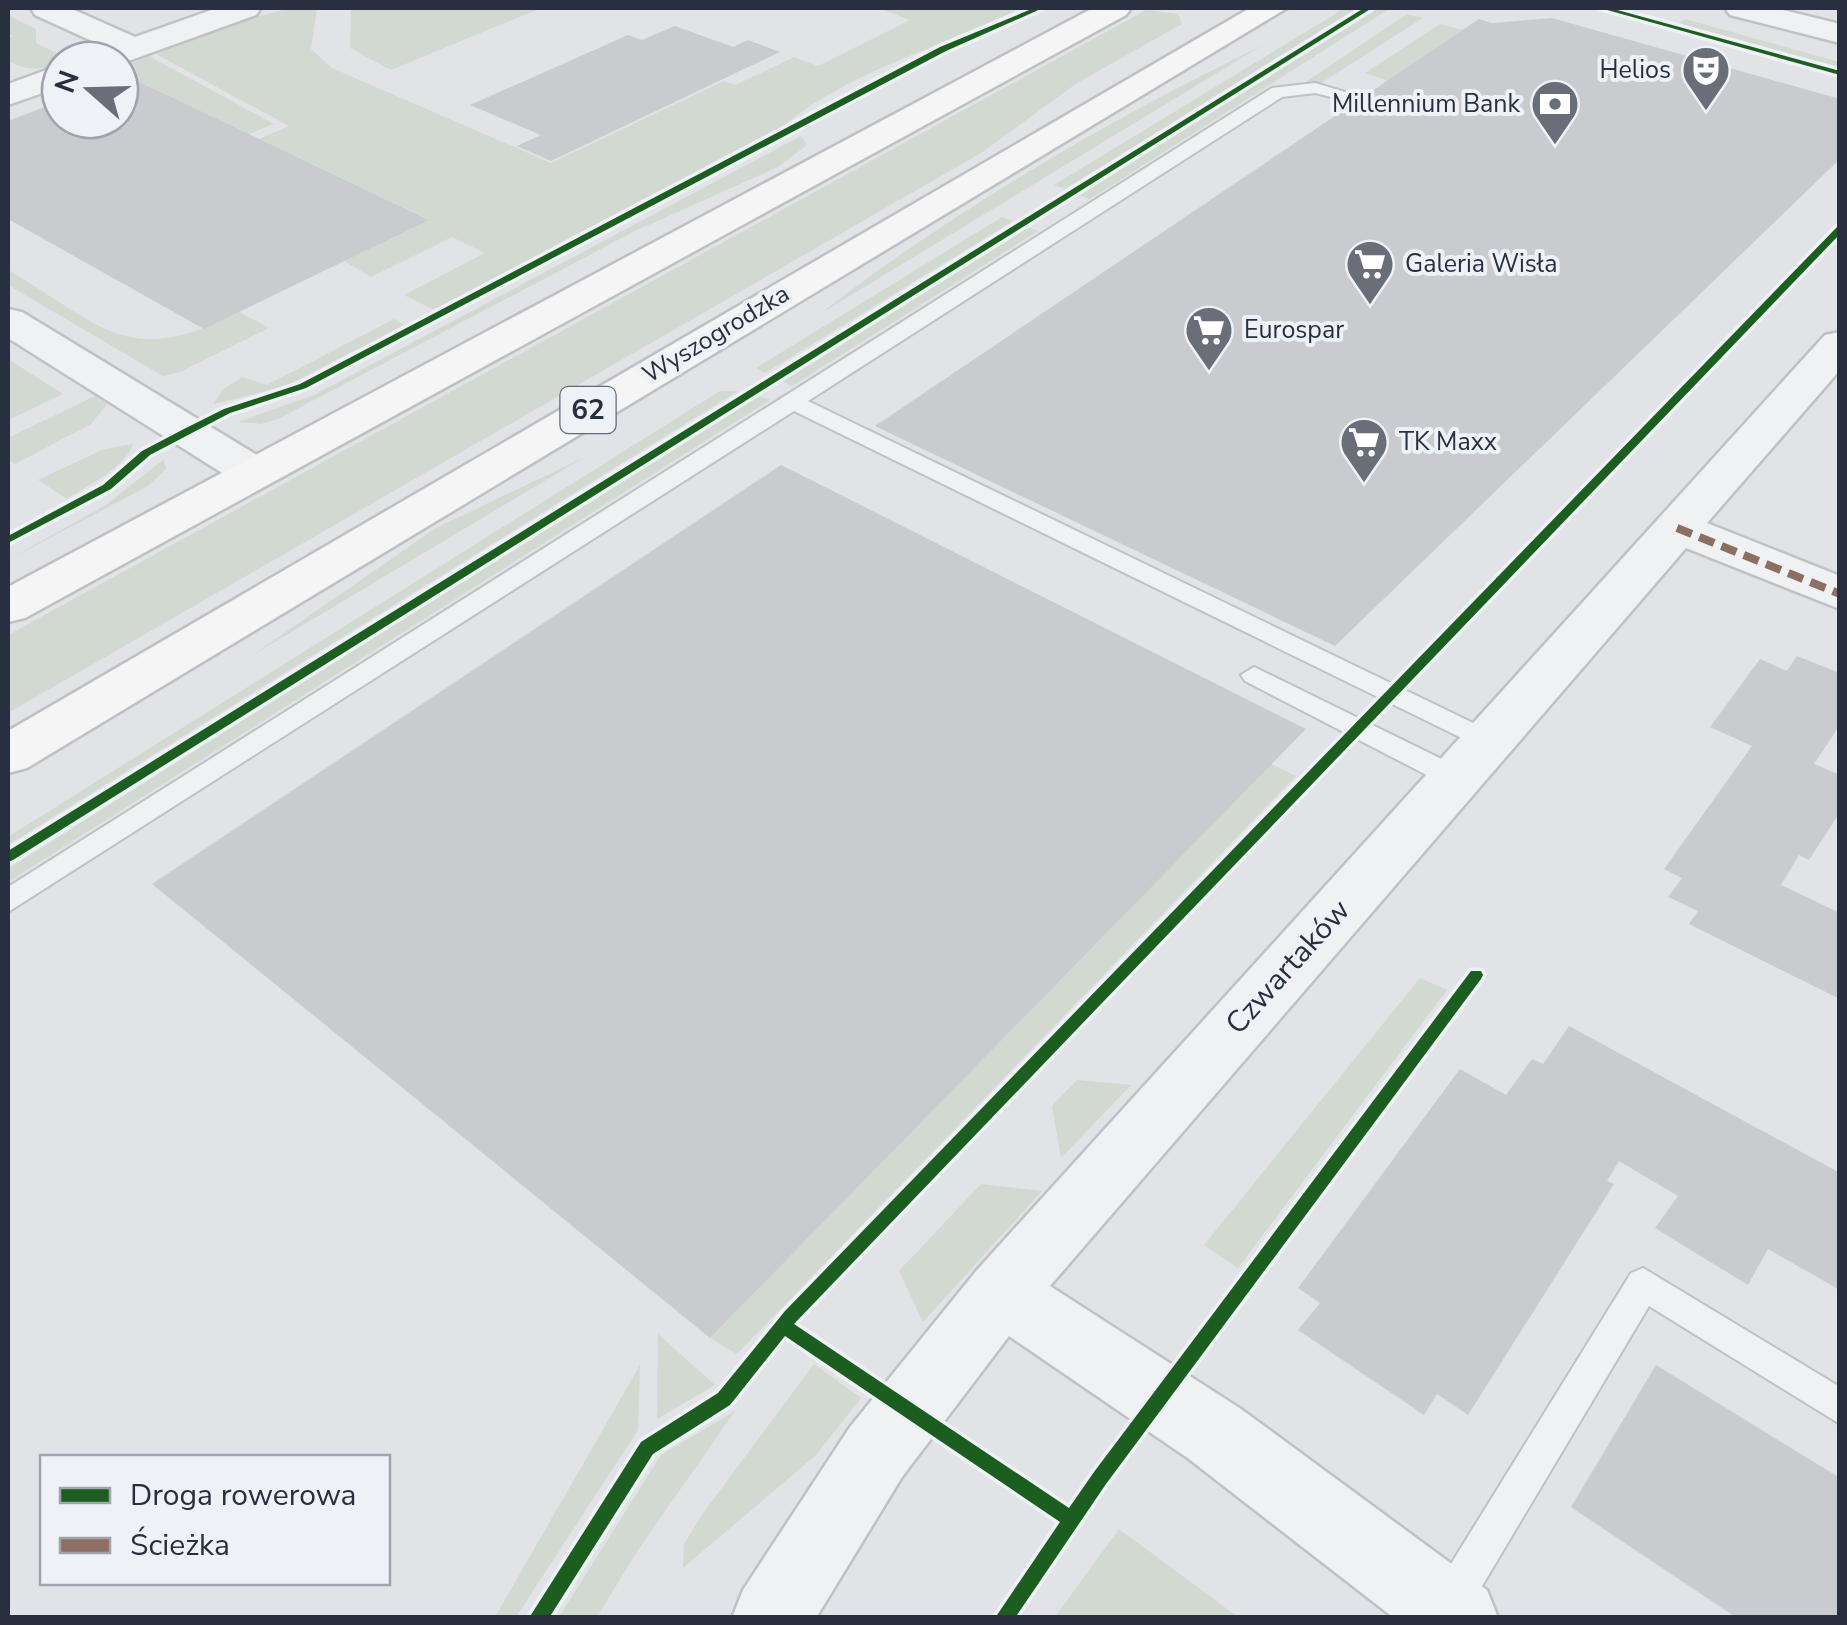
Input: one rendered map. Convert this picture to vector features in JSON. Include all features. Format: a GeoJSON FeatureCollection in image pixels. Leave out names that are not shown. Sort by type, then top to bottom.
{"type":"FeatureCollection","features":[{"type":"Feature","properties":{"kind":"main road"},"geometry":{"type":"LineString","coordinates":[[8,607],[1115,8]]}},
{"type":"Feature","properties":{"kind":"main road","name":"Wyszogrodzka"},"geometry":{"type":"LineString","coordinates":[[8,755],[1271,8]]}},
{"type":"Feature","properties":{"kind":"main road"},"geometry":{"type":"LineString","coordinates":[[1202,10],[1213,26],[1216,40]]}},
{"type":"Feature","properties":{"kind":"street"},"geometry":{"type":"LineString","coordinates":[[46,8],[116,40]]}},
{"type":"Feature","properties":{"kind":"street"},"geometry":{"type":"LineString","coordinates":[[140,46],[245,8]]}},
{"type":"Feature","properties":{"kind":"street"},"geometry":{"type":"LineString","coordinates":[[1742,8],[1840,34]]}},
{"type":"Feature","properties":{"kind":"street"},"geometry":{"type":"LineString","coordinates":[[8,95],[40,83]]}},
{"type":"Feature","properties":{"kind":"street"},"geometry":{"type":"LineString","coordinates":[[8,321],[254,473]]}},
{"type":"Feature","properties":{"kind":"street","name":"Czwartaków"},"geometry":{"type":"LineString","coordinates":[[771,1618],[876,1452],[1001,1292],[1840,344]]}},
{"type":"Feature","properties":{"kind":"street"},"geometry":{"type":"LineString","coordinates":[[1677,528],[1840,594]]}},
{"type":"Feature","properties":{"kind":"street"},"geometry":{"type":"LineString","coordinates":[[1001,1292],[1215,1434],[1453,1613]]}},
{"type":"Feature","properties":{"kind":"lane"},"geometry":{"type":"LineString","coordinates":[[8,901],[1278,92],[1315,88],[1360,99]]}},
{"type":"Feature","properties":{"kind":"lane"},"geometry":{"type":"LineString","coordinates":[[791,402],[1472,759]]}},
{"type":"Feature","properties":{"kind":"lane"},"geometry":{"type":"LineString","coordinates":[[8,776],[340,560]]}},
{"type":"Feature","properties":{"kind":"lane"},"geometry":{"type":"LineString","coordinates":[[1254,675],[1472,759]]}},
{"type":"Feature","properties":{"kind":"lane"},"geometry":{"type":"LineString","coordinates":[[1453,1613],[1643,1284],[1840,1407]]}},
{"type":"Feature","properties":{"kind":"shaded area"},"geometry":{"type":"Polygon","coordinates":[[[292,8],[317,8],[311,49],[332,68],[551,163],[724,81],[736,85],[794,57],[818,66],[910,20],[878,8],[1020,8],[860,78],[800,113],[773,135],[434,310],[404,295],[485,253],[452,237],[371,277],[344,261],[428,219],[259,139],[289,126],[156,54],[251,18],[292,8]]]}},
{"type":"Feature","properties":{"kind":"shaded area"},"geometry":{"type":"Polygon","coordinates":[[[351,8],[541,8],[391,70],[350,48],[351,8]]]}},
{"type":"Feature","properties":{"kind":"shaded area"},"geometry":{"type":"Polygon","coordinates":[[[1345,8],[1359,8],[1065,189],[1054,185],[1345,8]]]}},
{"type":"Feature","properties":{"kind":"shaded area"},"geometry":{"type":"Polygon","coordinates":[[[1376,8],[1389,9],[1090,199],[1079,195],[1376,8]]]}},
{"type":"Feature","properties":{"kind":"shaded area"},"geometry":{"type":"Polygon","coordinates":[[[1146,10],[1178,14],[1182,24],[1077,83],[981,153],[8,713],[8,635],[1146,10]]]}},
{"type":"Feature","properties":{"kind":"shaded area"},"geometry":{"type":"Polygon","coordinates":[[[1407,14],[1423,18],[1321,83],[1306,82],[1407,14]]]}},
{"type":"Feature","properties":{"kind":"shaded area"},"geometry":{"type":"Polygon","coordinates":[[[8,15],[36,29],[40,68],[8,61],[8,38],[13,36],[8,33],[8,15]]]}},
{"type":"Feature","properties":{"kind":"shaded area"},"geometry":{"type":"Polygon","coordinates":[[[1685,19],[1839,62],[1839,70],[1676,25],[1685,19]]]}},
{"type":"Feature","properties":{"kind":"shaded area"},"geometry":{"type":"Polygon","coordinates":[[[1440,24],[1463,30],[1388,81],[1365,73],[1440,24]]]}},
{"type":"Feature","properties":{"kind":"shaded area"},"geometry":{"type":"Polygon","coordinates":[[[1263,45],[820,314],[923,239],[1034,168],[1263,45]]]}},
{"type":"Feature","properties":{"kind":"shaded area"},"geometry":{"type":"Polygon","coordinates":[[[149,56],[274,124],[249,134],[140,87],[140,60],[149,56]]]}},
{"type":"Feature","properties":{"kind":"shaded area"},"geometry":{"type":"Polygon","coordinates":[[[801,136],[807,145],[778,167],[635,231],[278,419],[261,424],[238,422],[314,395],[801,136]]]}},
{"type":"Feature","properties":{"kind":"shaded area"},"geometry":{"type":"Polygon","coordinates":[[[1002,217],[1013,221],[765,373],[756,368],[1002,217]]]}},
{"type":"Feature","properties":{"kind":"shaded area"},"geometry":{"type":"Polygon","coordinates":[[[1028,227],[1038,231],[792,386],[782,381],[1028,227]]]}},
{"type":"Feature","properties":{"kind":"shaded area"},"geometry":{"type":"Polygon","coordinates":[[[8,270],[118,334],[142,339],[169,338],[239,312],[269,328],[180,372],[163,376],[8,285],[8,270]]]}},
{"type":"Feature","properties":{"kind":"shaded area"},"geometry":{"type":"Polygon","coordinates":[[[394,319],[404,325],[286,386],[214,404],[222,390],[242,377],[267,385],[394,319]]]}},
{"type":"Feature","properties":{"kind":"shaded area"},"geometry":{"type":"Polygon","coordinates":[[[8,359],[63,394],[8,420],[8,359]]]}},
{"type":"Feature","properties":{"kind":"shaded area"},"geometry":{"type":"Polygon","coordinates":[[[720,391],[738,391],[8,845],[8,837],[720,391]]]}},
{"type":"Feature","properties":{"kind":"shaded area"},"geometry":{"type":"Polygon","coordinates":[[[757,395],[770,400],[8,882],[8,869],[757,395]]]}},
{"type":"Feature","properties":{"kind":"shaded area"},"geometry":{"type":"Polygon","coordinates":[[[95,396],[107,404],[91,424],[15,464],[8,459],[8,438],[95,396]]]}},
{"type":"Feature","properties":{"kind":"shaded area"},"geometry":{"type":"Polygon","coordinates":[[[133,444],[114,468],[67,499],[38,480],[104,449],[133,444]]]}},
{"type":"Feature","properties":{"kind":"shaded area"},"geometry":{"type":"Polygon","coordinates":[[[583,458],[251,656],[436,528],[583,458]]]}},
{"type":"Feature","properties":{"kind":"shaded area"},"geometry":{"type":"Polygon","coordinates":[[[164,459],[166,469],[148,486],[8,560],[106,505],[164,459]]]}},
{"type":"Feature","properties":{"kind":"shaded area"},"geometry":{"type":"Polygon","coordinates":[[[1271,764],[1296,776],[737,1354],[710,1338],[1271,764]]]}},
{"type":"Feature","properties":{"kind":"shaded area"},"geometry":{"type":"Polygon","coordinates":[[[1420,978],[1447,990],[1238,1268],[1204,1245],[1420,978]]]}},
{"type":"Feature","properties":{"kind":"shaded area"},"geometry":{"type":"Polygon","coordinates":[[[1077,1080],[1131,1085],[1061,1158],[1052,1106],[1077,1080]]]}},
{"type":"Feature","properties":{"kind":"shaded area"},"geometry":{"type":"Polygon","coordinates":[[[981,1184],[1042,1191],[923,1322],[899,1271],[981,1184]]]}},
{"type":"Feature","properties":{"kind":"shaded area"},"geometry":{"type":"Polygon","coordinates":[[[658,1334],[715,1385],[657,1419],[658,1334]]]}},
{"type":"Feature","properties":{"kind":"shaded area"},"geometry":{"type":"Polygon","coordinates":[[[814,1364],[861,1398],[816,1455],[683,1568],[684,1544],[704,1512],[814,1364]]]}},
{"type":"Feature","properties":{"kind":"shaded area"},"geometry":{"type":"Polygon","coordinates":[[[640,1365],[638,1430],[516,1617],[495,1617],[640,1365]]]}},
{"type":"Feature","properties":{"kind":"shaded area"},"geometry":{"type":"Polygon","coordinates":[[[735,1411],[638,1550],[597,1617],[559,1617],[661,1455],[735,1411]]]}},
{"type":"Feature","properties":{"kind":"shaded area"},"geometry":{"type":"Polygon","coordinates":[[[1119,1529],[1238,1617],[1055,1617],[1119,1529]]]}},
{"type":"Feature","properties":{"kind":"building","name":"Galeria Wisła"},"geometry":{"type":"Polygon","coordinates":[[[1552,18],[1840,99],[1840,159],[1335,646],[875,426],[1479,19],[1492,23],[1552,18]]]}},
{"type":"Feature","properties":{"kind":"building"},"geometry":{"type":"Polygon","coordinates":[[[675,26],[733,47],[748,40],[780,52],[551,161],[517,146],[541,135],[470,105],[628,35],[642,40],[675,26]]]}},
{"type":"Feature","properties":{"kind":"building"},"geometry":{"type":"Polygon","coordinates":[[[140,83],[429,220],[204,329],[8,219],[8,121],[40,109],[40,140],[140,140],[140,83]]]}},
{"type":"Feature","properties":{"kind":"building"},"geometry":{"type":"Polygon","coordinates":[[[781,465],[1306,729],[710,1338],[152,884],[781,465]]]}},
{"type":"Feature","properties":{"kind":"building"},"geometry":{"type":"Polygon","coordinates":[[[1797,656],[1840,673],[1840,725],[1814,764],[1840,775],[1840,812],[1809,860],[1799,855],[1781,885],[1840,913],[1840,999],[1689,924],[1698,911],[1668,897],[1682,878],[1664,869],[1752,746],[1710,727],[1760,659],[1787,671],[1797,656]]]}},
{"type":"Feature","properties":{"kind":"building"},"geometry":{"type":"Polygon","coordinates":[[[1569,1026],[1840,1173],[1840,1290],[1768,1249],[1748,1285],[1655,1228],[1678,1196],[1619,1161],[1607,1181],[1614,1184],[1468,1415],[1437,1394],[1424,1415],[1298,1330],[1320,1303],[1298,1288],[1460,1069],[1506,1095],[1532,1059],[1543,1064],[1569,1026]]]}},
{"type":"Feature","properties":{"kind":"building"},"geometry":{"type":"Polygon","coordinates":[[[1656,1365],[1840,1478],[1840,1618],[1737,1618],[1571,1507],[1656,1365]]]}},
{"type":"Feature","properties":{"kind":"marked path"},"geometry":{"type":"LineString","coordinates":[[1677,528],[1840,594]]}},
{"type":"Feature","properties":{"kind":"cycle path"},"geometry":{"type":"LineString","coordinates":[[8,540],[107,487],[146,453],[186,432],[227,411],[303,386],[943,49],[1039,8]]}},
{"type":"Feature","properties":{"kind":"cycle path"},"geometry":{"type":"LineString","coordinates":[[8,857],[1368,8]]}},
{"type":"Feature","properties":{"kind":"cycle path"},"geometry":{"type":"LineString","coordinates":[[1604,8],[1840,73]]}},
{"type":"Feature","properties":{"kind":"cycle path"},"geometry":{"type":"LineString","coordinates":[[538,1618],[647,1448],[724,1399],[791,1316],[1840,229]]}},
{"type":"Feature","properties":{"kind":"cycle path"},"geometry":{"type":"LineString","coordinates":[[1004,1618],[1100,1478],[1476,975]]}},
{"type":"Feature","properties":{"kind":"cycle path"},"geometry":{"type":"LineString","coordinates":[[783,1326],[1071,1519]]}},
{"type":"Feature","properties":{"kind":"place","name":"Helios"},"geometry":{"type":"Point","coordinates":[1706,112]}},
{"type":"Feature","properties":{"kind":"place","name":"Millennium Bank"},"geometry":{"type":"Point","coordinates":[1555,146]}},
{"type":"Feature","properties":{"kind":"place","name":"Galeria Wisła"},"geometry":{"type":"Point","coordinates":[1370,306]}},
{"type":"Feature","properties":{"kind":"place","name":"Eurospar"},"geometry":{"type":"Point","coordinates":[1209,372]}},
{"type":"Feature","properties":{"kind":"place","name":"TK Maxx"},"geometry":{"type":"Point","coordinates":[1364,484]}}]}
